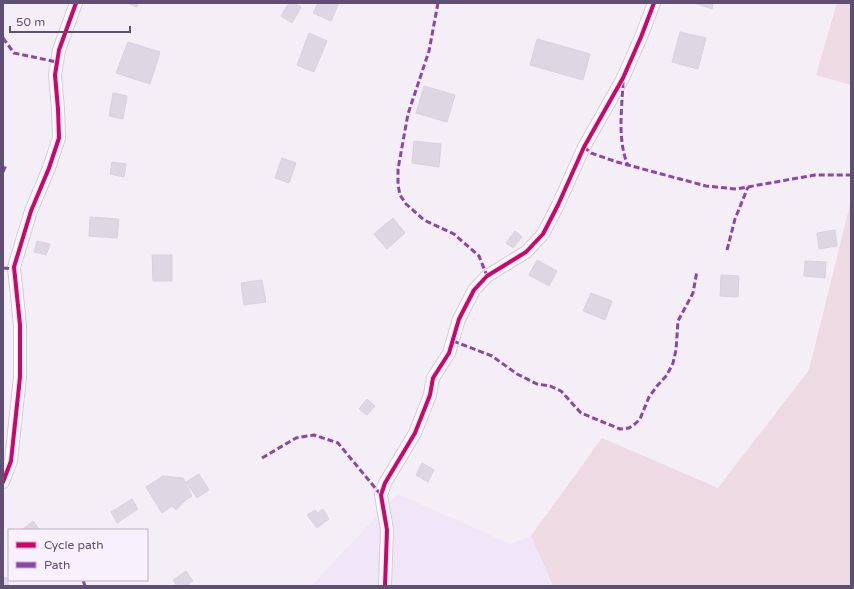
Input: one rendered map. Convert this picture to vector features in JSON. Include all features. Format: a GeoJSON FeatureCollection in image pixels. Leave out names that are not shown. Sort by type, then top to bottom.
{"type":"FeatureCollection","features":[{"type":"Feature","properties":{"kind":"street"},"geometry":{"type":"LineString","coordinates":[[3,482],[10,461],[20,377],[20,325],[14,267],[31,211],[49,168],[59,138],[55,75],[59,50],[76,3]]}},
{"type":"Feature","properties":{"kind":"street"},"geometry":{"type":"LineString","coordinates":[[385,586],[387,530],[381,495],[385,483],[415,433],[430,395],[433,378],[449,353],[459,319],[474,290],[487,276],[526,252],[543,234],[558,205],[584,147],[623,78],[654,3]]}},
{"type":"Feature","properties":{"kind":"shaded area"},"geometry":{"type":"Polygon","coordinates":[[[837,3],[851,3],[851,85],[816,75],[837,3]]]}},
{"type":"Feature","properties":{"kind":"shaded area"},"geometry":{"type":"Polygon","coordinates":[[[851,201],[851,586],[553,586],[531,536],[602,438],[718,488],[809,370],[851,201]]]}},
{"type":"Feature","properties":{"kind":"shaded area"},"geometry":{"type":"Polygon","coordinates":[[[398,494],[510,544],[531,536],[552,586],[311,586],[398,494]]]}},
{"type":"Feature","properties":{"kind":"building"},"geometry":{"type":"Polygon","coordinates":[[[127,3],[138,3],[137,7],[127,3]]]}},
{"type":"Feature","properties":{"kind":"building"},"geometry":{"type":"Polygon","coordinates":[[[289,3],[294,3],[301,7],[292,23],[281,16],[289,3]]]}},
{"type":"Feature","properties":{"kind":"building"},"geometry":{"type":"Polygon","coordinates":[[[318,3],[339,3],[331,21],[313,13],[318,3]]]}},
{"type":"Feature","properties":{"kind":"building"},"geometry":{"type":"Polygon","coordinates":[[[694,3],[713,3],[712,9],[694,3]]]}},
{"type":"Feature","properties":{"kind":"building"},"geometry":{"type":"Polygon","coordinates":[[[680,32],[706,38],[698,69],[672,62],[680,32]]]}},
{"type":"Feature","properties":{"kind":"building"},"geometry":{"type":"Polygon","coordinates":[[[309,33],[327,41],[314,72],[297,65],[309,33]]]}},
{"type":"Feature","properties":{"kind":"building"},"geometry":{"type":"Polygon","coordinates":[[[537,39],[590,54],[583,80],[530,65],[537,39]]]}},
{"type":"Feature","properties":{"kind":"building"},"geometry":{"type":"Polygon","coordinates":[[[128,42],[160,52],[150,84],[116,73],[128,42]]]}},
{"type":"Feature","properties":{"kind":"building"},"geometry":{"type":"Polygon","coordinates":[[[424,86],[455,95],[447,122],[416,113],[424,86]]]}},
{"type":"Feature","properties":{"kind":"building"},"geometry":{"type":"Polygon","coordinates":[[[113,93],[127,96],[123,119],[109,116],[113,93]]]}},
{"type":"Feature","properties":{"kind":"building"},"geometry":{"type":"Polygon","coordinates":[[[414,141],[441,144],[439,167],[412,163],[414,141]]]}},
{"type":"Feature","properties":{"kind":"building"},"geometry":{"type":"Polygon","coordinates":[[[282,158],[296,163],[289,183],[275,178],[282,158]]]}},
{"type":"Feature","properties":{"kind":"building"},"geometry":{"type":"Polygon","coordinates":[[[112,162],[126,164],[124,177],[110,174],[112,162]]]}},
{"type":"Feature","properties":{"kind":"building"},"geometry":{"type":"Polygon","coordinates":[[[90,217],[119,219],[117,238],[89,236],[90,217]]]}},
{"type":"Feature","properties":{"kind":"building"},"geometry":{"type":"Polygon","coordinates":[[[393,218],[405,233],[387,249],[374,234],[393,218]]]}},
{"type":"Feature","properties":{"kind":"building"},"geometry":{"type":"Polygon","coordinates":[[[835,230],[837,246],[819,249],[817,233],[835,230]]]}},
{"type":"Feature","properties":{"kind":"building"},"geometry":{"type":"Polygon","coordinates":[[[515,231],[522,237],[513,248],[506,243],[515,231]]]}},
{"type":"Feature","properties":{"kind":"building"},"geometry":{"type":"Polygon","coordinates":[[[37,241],[50,244],[46,255],[34,252],[37,241]]]}},
{"type":"Feature","properties":{"kind":"building"},"geometry":{"type":"Polygon","coordinates":[[[152,255],[172,255],[172,281],[153,281],[152,255]]]}},
{"type":"Feature","properties":{"kind":"building"},"geometry":{"type":"Polygon","coordinates":[[[537,260],[557,271],[549,286],[529,275],[537,260]]]}},
{"type":"Feature","properties":{"kind":"building"},"geometry":{"type":"Polygon","coordinates":[[[805,261],[826,262],[825,278],[804,276],[805,261]]]}},
{"type":"Feature","properties":{"kind":"building"},"geometry":{"type":"Polygon","coordinates":[[[721,275],[739,276],[738,297],[720,296],[721,275]]]}},
{"type":"Feature","properties":{"kind":"building"},"geometry":{"type":"Polygon","coordinates":[[[262,280],[266,302],[244,305],[241,283],[262,280]]]}},
{"type":"Feature","properties":{"kind":"building"},"geometry":{"type":"Polygon","coordinates":[[[591,293],[612,301],[605,320],[583,311],[591,293]]]}},
{"type":"Feature","properties":{"kind":"building"},"geometry":{"type":"Polygon","coordinates":[[[367,399],[375,406],[367,415],[359,409],[367,399]]]}},
{"type":"Feature","properties":{"kind":"building"},"geometry":{"type":"Polygon","coordinates":[[[422,463],[434,470],[428,482],[416,475],[422,463]]]}},
{"type":"Feature","properties":{"kind":"building"},"geometry":{"type":"Polygon","coordinates":[[[199,474],[209,490],[197,498],[186,482],[199,474]]]}},
{"type":"Feature","properties":{"kind":"building"},"geometry":{"type":"Polygon","coordinates":[[[163,476],[183,478],[192,496],[176,510],[172,506],[162,513],[146,487],[163,476]]]}},
{"type":"Feature","properties":{"kind":"building"},"geometry":{"type":"Polygon","coordinates":[[[132,499],[138,509],[117,523],[111,512],[132,499]]]}},
{"type":"Feature","properties":{"kind":"building"},"geometry":{"type":"Polygon","coordinates":[[[323,509],[329,519],[317,528],[307,515],[315,510],[318,513],[323,509]]]}},
{"type":"Feature","properties":{"kind":"building"},"geometry":{"type":"Polygon","coordinates":[[[33,521],[39,529],[23,529],[33,521]]]}},
{"type":"Feature","properties":{"kind":"building"},"geometry":{"type":"Polygon","coordinates":[[[186,571],[193,581],[188,584],[189,586],[177,586],[173,580],[186,571]]]}},
{"type":"Feature","properties":{"kind":"building"},"geometry":{"type":"Polygon","coordinates":[[[6,577],[9,586],[3,586],[3,578],[6,577]]]}},
{"type":"Feature","properties":{"kind":"marked path"},"geometry":{"type":"LineString","coordinates":[[438,3],[429,51],[408,114],[398,169],[398,185],[400,195],[406,204],[424,220],[454,234],[479,256],[487,276]]}},
{"type":"Feature","properties":{"kind":"marked path"},"geometry":{"type":"LineString","coordinates":[[3,38],[14,53],[57,62]]}},
{"type":"Feature","properties":{"kind":"marked path"},"geometry":{"type":"LineString","coordinates":[[623,82],[621,135],[622,145],[628,166]]}},
{"type":"Feature","properties":{"kind":"marked path"},"geometry":{"type":"LineString","coordinates":[[584,147],[591,153],[617,162],[706,186],[736,189],[815,175],[851,175]]}},
{"type":"Feature","properties":{"kind":"marked path"},"geometry":{"type":"LineString","coordinates":[[3,172],[6,165]]}},
{"type":"Feature","properties":{"kind":"marked path"},"geometry":{"type":"LineString","coordinates":[[727,250],[735,219],[748,187]]}},
{"type":"Feature","properties":{"kind":"marked path"},"geometry":{"type":"LineString","coordinates":[[3,268],[14,269]]}},
{"type":"Feature","properties":{"kind":"marked path"},"geometry":{"type":"LineString","coordinates":[[453,341],[492,356],[517,374],[537,384],[550,386],[561,391],[581,413],[620,429],[629,428],[640,419],[649,397],[667,375],[673,363],[676,350],[678,321],[693,293],[697,271]]}},
{"type":"Feature","properties":{"kind":"marked path"},"geometry":{"type":"LineString","coordinates":[[262,458],[296,438],[314,435],[338,443],[381,495]]}},
{"type":"Feature","properties":{"kind":"marked path"},"geometry":{"type":"LineString","coordinates":[[83,581],[85,586]]}},
{"type":"Feature","properties":{"kind":"cycle path"},"geometry":{"type":"LineString","coordinates":[[3,482],[11,461],[20,377],[20,325],[14,267],[31,211],[49,168],[59,138],[55,75],[59,50],[76,3]]}},
{"type":"Feature","properties":{"kind":"cycle path"},"geometry":{"type":"LineString","coordinates":[[385,586],[387,530],[381,495],[385,483],[415,433],[430,395],[433,378],[449,353],[459,319],[474,290],[487,276],[526,252],[543,234],[558,205],[584,147],[623,78],[654,3]]}}]}
